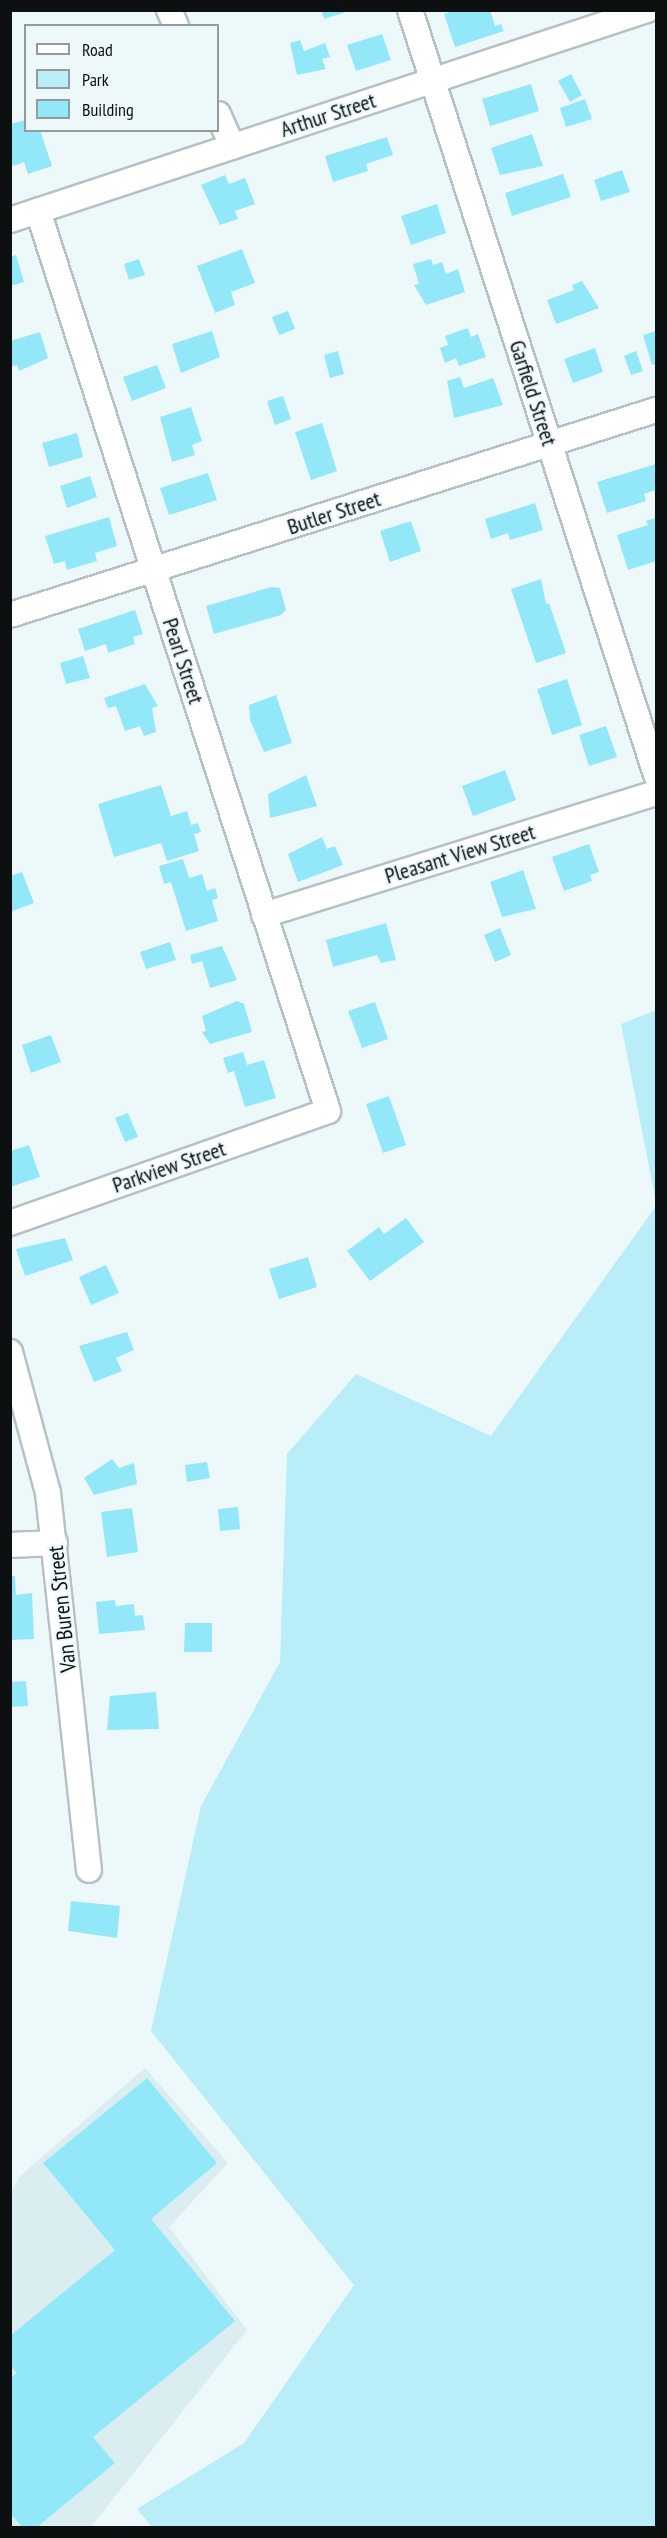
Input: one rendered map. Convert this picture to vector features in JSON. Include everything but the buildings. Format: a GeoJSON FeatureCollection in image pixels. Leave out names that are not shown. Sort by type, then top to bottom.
{"type":"FeatureCollection","features":[{"type":"Feature","properties":{"kind":"street"},"geometry":{"type":"LineString","coordinates":[[169,10],[175,24]]}},
{"type":"Feature","properties":{"kind":"street","name":"Garfield Street"},"geometry":{"type":"LineString","coordinates":[[410,10],[657,775]]}},
{"type":"Feature","properties":{"kind":"street","name":"Arthur Street"},"geometry":{"type":"LineString","coordinates":[[10,220],[646,10]]}},
{"type":"Feature","properties":{"kind":"street"},"geometry":{"type":"LineString","coordinates":[[219,116],[233,147]]}},
{"type":"Feature","properties":{"kind":"street","name":"Pearl Street"},"geometry":{"type":"LineString","coordinates":[[38,211],[327,1111]]}},
{"type":"Feature","properties":{"kind":"street","name":"Butler Street"},"geometry":{"type":"LineString","coordinates":[[10,615],[657,410]]}},
{"type":"Feature","properties":{"kind":"street","name":"Pleasant View Street"},"geometry":{"type":"LineString","coordinates":[[264,915],[657,793]]}},
{"type":"Feature","properties":{"kind":"street","name":"Parkview Street"},"geometry":{"type":"LineString","coordinates":[[10,1223],[327,1111]]}},
{"type":"Feature","properties":{"kind":"street","name":"Van Buren Street"},"geometry":{"type":"LineString","coordinates":[[10,1352],[41,1458],[55,1543],[89,1870]]}},
{"type":"Feature","properties":{"kind":"street"},"geometry":{"type":"LineString","coordinates":[[10,1545],[55,1543]]}},
{"type":"Feature","properties":{"kind":"shaded area"},"geometry":{"type":"Polygon","coordinates":[[[145,2068],[228,2163],[169,2227],[247,2330],[91,2527],[11,2527],[10,2194],[20,2176],[145,2068]]]}},
{"type":"Feature","properties":{"kind":"green space"},"geometry":{"type":"Polygon","coordinates":[[[656,1010],[656,1202],[621,1024],[656,1010]]]}},
{"type":"Feature","properties":{"kind":"green space"},"geometry":{"type":"Polygon","coordinates":[[[656,1206],[656,2527],[152,2527],[137,2509],[244,2443],[354,2285],[151,2031],[201,1806],[280,1662],[287,1454],[356,1374],[491,1436],[656,1206]]]}}]}
